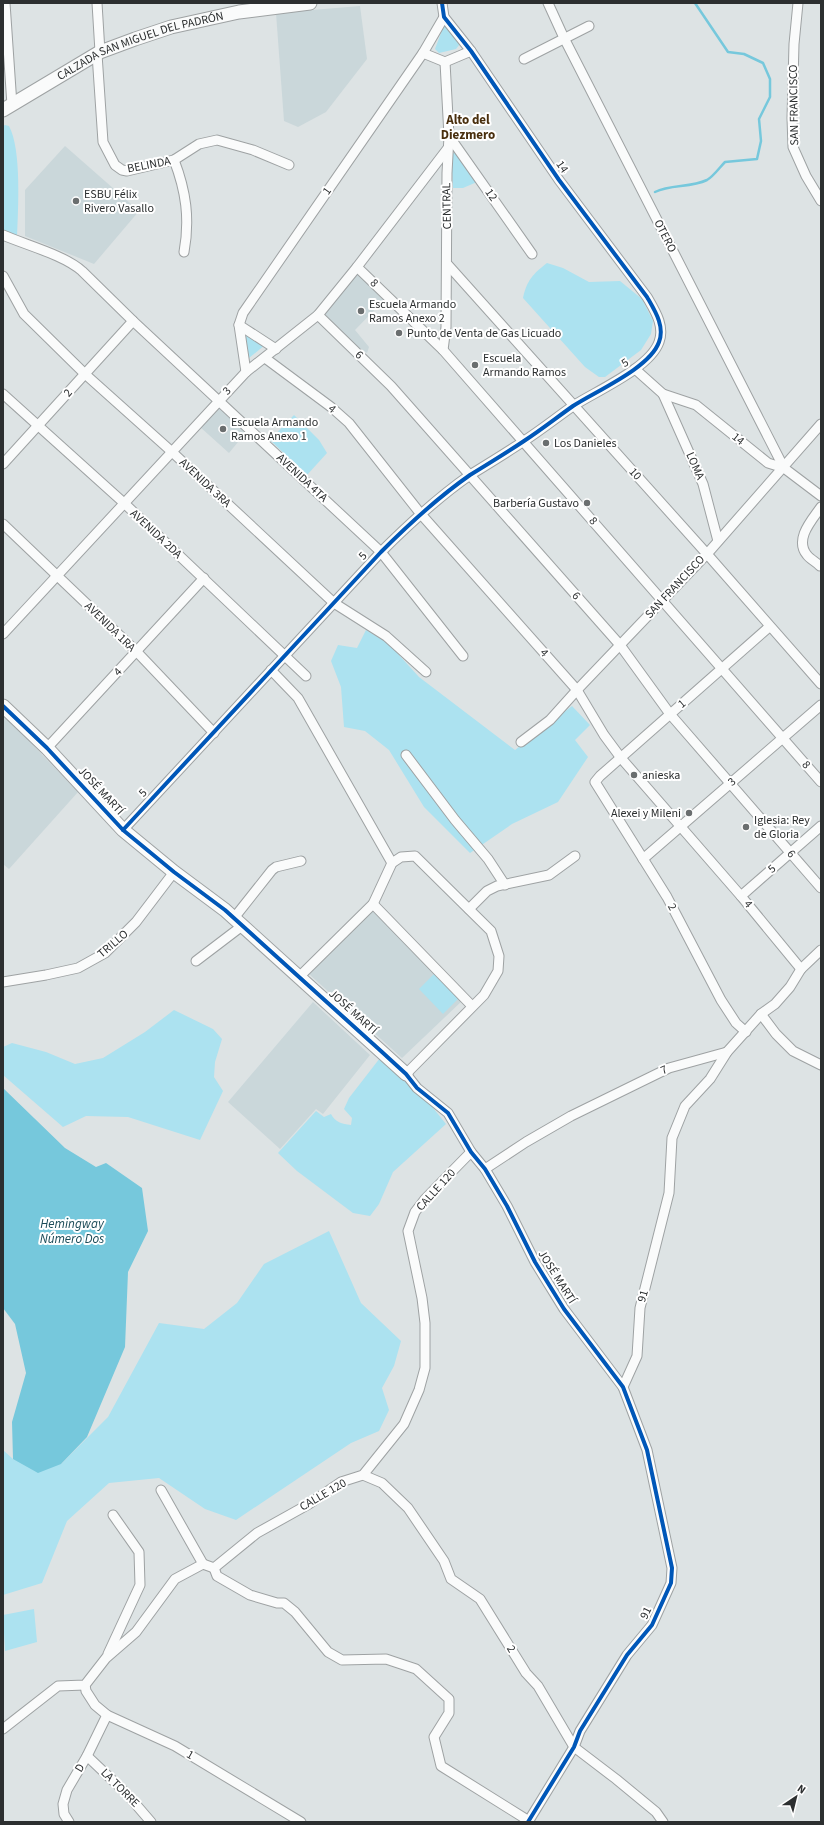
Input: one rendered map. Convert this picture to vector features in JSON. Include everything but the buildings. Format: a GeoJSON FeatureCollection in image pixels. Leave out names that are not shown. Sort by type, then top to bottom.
{"type":"FeatureCollection","features":[{"type":"Feature","properties":{"kind":"street","name":"BELINDA"},"geometry":{"type":"LineString","coordinates":[[97,3],[103,142],[115,165],[122,170],[127,171],[174,160],[199,144],[217,140],[253,150],[289,165]]}},
{"type":"Feature","properties":{"kind":"street","name":"CALZADA SAN MIGUEL DEL PADRÓN"},"geometry":{"type":"LineString","coordinates":[[7,108],[99,53],[171,27],[239,12],[310,3]]}},
{"type":"Feature","properties":{"kind":"street"},"geometry":{"type":"LineString","coordinates":[[442,3],[444,17]]}},
{"type":"Feature","properties":{"kind":"street","name":"OTERO"},"geometry":{"type":"LineString","coordinates":[[548,3],[564,38],[784,468]]}},
{"type":"Feature","properties":{"kind":"street","name":"SAN FRANCISCO"},"geometry":{"type":"LineString","coordinates":[[798,3],[794,44],[792,118],[793,147],[806,176],[821,201]]}},
{"type":"Feature","properties":{"kind":"street"},"geometry":{"type":"LineString","coordinates":[[4,4],[7,108]]}},
{"type":"Feature","properties":{"kind":"street","name":"14"},"geometry":{"type":"LineString","coordinates":[[444,17],[471,51],[559,180],[648,297],[662,330],[659,343]]}},
{"type":"Feature","properties":{"kind":"street","name":"1"},"geometry":{"type":"LineString","coordinates":[[238,325],[243,313],[423,52],[444,17]]}},
{"type":"Feature","properties":{"kind":"street"},"geometry":{"type":"LineString","coordinates":[[524,59],[589,26]]}},
{"type":"Feature","properties":{"kind":"street"},"geometry":{"type":"LineString","coordinates":[[423,52],[445,62],[471,51]]}},
{"type":"Feature","properties":{"kind":"street","name":"CENTRAL"},"geometry":{"type":"LineString","coordinates":[[443,350],[446,327],[448,265],[449,136],[445,62]]}},
{"type":"Feature","properties":{"kind":"street","name":"12"},"geometry":{"type":"LineString","coordinates":[[449,136],[532,254]]}},
{"type":"Feature","properties":{"kind":"street","name":"3"},"geometry":{"type":"LineString","coordinates":[[3,634],[171,451],[246,372],[318,315],[448,148]]}},
{"type":"Feature","properties":{"kind":"street"},"geometry":{"type":"LineString","coordinates":[[174,160],[185,193],[187,235],[184,252]]}},
{"type":"Feature","properties":{"kind":"street","name":"AVENIDA 4TA"},"geometry":{"type":"LineString","coordinates":[[3,235],[74,264],[133,321],[381,552],[463,656]]}},
{"type":"Feature","properties":{"kind":"street","name":"10"},"geometry":{"type":"LineString","coordinates":[[448,265],[707,554],[821,684]]}},
{"type":"Feature","properties":{"kind":"street","name":"8"},"geometry":{"type":"LineString","coordinates":[[357,266],[443,350],[821,782]]}},
{"type":"Feature","properties":{"kind":"street","name":"AVENIDA 3RA"},"geometry":{"type":"LineString","coordinates":[[3,276],[24,314],[85,374],[171,451],[334,603],[386,636],[426,672]]}},
{"type":"Feature","properties":{"kind":"street","name":"6"},"geometry":{"type":"LineString","coordinates":[[318,315],[391,386],[620,645],[670,714],[821,888]]}},
{"type":"Feature","properties":{"kind":"street","name":"2"},"geometry":{"type":"LineString","coordinates":[[3,464],[133,321]]}},
{"type":"Feature","properties":{"kind":"street"},"geometry":{"type":"LineString","coordinates":[[238,325],[276,349]]}},
{"type":"Feature","properties":{"kind":"street"},"geometry":{"type":"LineString","coordinates":[[238,325],[246,372]]}},
{"type":"Feature","properties":{"kind":"street","name":"5"},"geometry":{"type":"LineString","coordinates":[[123,830],[214,733],[284,655],[420,513],[469,476],[524,442],[573,406],[635,369],[646,360],[659,343]]}},
{"type":"Feature","properties":{"kind":"street","name":"4"},"geometry":{"type":"LineString","coordinates":[[265,358],[331,407],[349,424],[420,513],[577,690],[604,735],[621,758],[741,896],[801,969]]}},
{"type":"Feature","properties":{"kind":"street","name":"14"},"geometry":{"type":"LineString","coordinates":[[635,369],[663,394],[696,405],[768,463],[784,468],[821,496]]}},
{"type":"Feature","properties":{"kind":"street","name":"AVENIDA 2DA"},"geometry":{"type":"LineString","coordinates":[[3,394],[124,503],[306,676]]}},
{"type":"Feature","properties":{"kind":"street","name":"LOMA"},"geometry":{"type":"LineString","coordinates":[[663,394],[703,484],[718,541]]}},
{"type":"Feature","properties":{"kind":"street","name":"SAN FRANCISCO"},"geometry":{"type":"LineString","coordinates":[[521,742],[550,720],[707,554],[821,424]]}},
{"type":"Feature","properties":{"kind":"street"},"geometry":{"type":"LineString","coordinates":[[820,566],[807,555],[803,545],[803,535],[821,507]]}},
{"type":"Feature","properties":{"kind":"street","name":"AVENIDA 1RA"},"geometry":{"type":"LineString","coordinates":[[3,524],[136,652],[214,733]]}},
{"type":"Feature","properties":{"kind":"street","name":"4"},"geometry":{"type":"LineString","coordinates":[[48,748],[204,578]]}},
{"type":"Feature","properties":{"kind":"street","name":"1"},"geometry":{"type":"LineString","coordinates":[[595,782],[770,627]]}},
{"type":"Feature","properties":{"kind":"street"},"geometry":{"type":"LineString","coordinates":[[271,670],[298,698],[392,863]]}},
{"type":"Feature","properties":{"kind":"street","name":"3"},"geometry":{"type":"LineString","coordinates":[[643,859],[821,705]]}},
{"type":"Feature","properties":{"kind":"street","name":"JOSÉ MARTÍ"},"geometry":{"type":"LineString","coordinates":[[3,706],[48,748],[123,830],[238,922],[406,1074],[417,1088],[448,1113],[471,1152],[486,1169],[507,1206],[535,1262],[564,1309],[623,1387]]}},
{"type":"Feature","properties":{"kind":"street"},"geometry":{"type":"LineString","coordinates":[[406,755],[455,820],[488,859],[506,885]]}},
{"type":"Feature","properties":{"kind":"street","name":"2"},"geometry":{"type":"LineString","coordinates":[[595,782],[667,897],[721,1000],[736,1023],[746,1032]]}},
{"type":"Feature","properties":{"kind":"street","name":"5"},"geometry":{"type":"LineString","coordinates":[[741,896],[821,826]]}},
{"type":"Feature","properties":{"kind":"street"},"geometry":{"type":"LineString","coordinates":[[299,977],[373,904],[392,863],[401,857],[415,856],[491,931],[499,956],[498,971],[484,996],[472,1006],[406,1074]]}},
{"type":"Feature","properties":{"kind":"street"},"geometry":{"type":"LineString","coordinates":[[468,909],[487,891],[497,886],[549,875],[575,856]]}},
{"type":"Feature","properties":{"kind":"street"},"geometry":{"type":"LineString","coordinates":[[196,961],[238,922],[272,870],[276,867],[301,861]]}},
{"type":"Feature","properties":{"kind":"street","name":"TRILLO"},"geometry":{"type":"LineString","coordinates":[[3,982],[78,968],[105,953],[136,922],[174,872]]}},
{"type":"Feature","properties":{"kind":"street"},"geometry":{"type":"LineString","coordinates":[[373,904],[472,1006]]}},
{"type":"Feature","properties":{"kind":"street"},"geometry":{"type":"LineString","coordinates":[[727,1052],[761,1014],[775,1004],[790,987],[801,969],[821,950]]}},
{"type":"Feature","properties":{"kind":"street"},"geometry":{"type":"LineString","coordinates":[[761,1014],[776,1034],[793,1051],[821,1065]]}},
{"type":"Feature","properties":{"kind":"street","name":"7"},"geometry":{"type":"LineString","coordinates":[[486,1169],[526,1142],[571,1116],[669,1068],[727,1052]]}},
{"type":"Feature","properties":{"kind":"street","name":"91"},"geometry":{"type":"LineString","coordinates":[[529,1821],[574,1748],[580,1731],[627,1655],[652,1625],[671,1583],[672,1568],[647,1450],[623,1387],[637,1356],[640,1308],[669,1193],[672,1138],[685,1106],[710,1079],[727,1052]]}},
{"type":"Feature","properties":{"kind":"street","name":"CALLE 120"},"geometry":{"type":"LineString","coordinates":[[214,1568],[257,1533],[309,1504],[341,1482],[363,1475],[404,1424],[419,1390],[425,1368],[425,1323],[422,1298],[408,1231],[415,1212],[425,1199],[471,1152]]}},
{"type":"Feature","properties":{"kind":"street","name":"2"},"geometry":{"type":"LineString","coordinates":[[363,1475],[382,1483],[408,1508],[444,1561],[451,1579],[480,1599],[526,1673],[538,1686],[574,1748],[616,1779],[656,1812],[663,1822]]}},
{"type":"Feature","properties":{"kind":"street"},"geometry":{"type":"LineString","coordinates":[[161,1490],[203,1564],[214,1568],[217,1576],[250,1595],[284,1603],[295,1612],[328,1652],[342,1660],[386,1660],[416,1669],[449,1699],[449,1713],[434,1736],[441,1766],[529,1821]]}},
{"type":"Feature","properties":{"kind":"street"},"geometry":{"type":"LineString","coordinates":[[106,1658],[140,1585],[139,1552],[113,1515]]}},
{"type":"Feature","properties":{"kind":"street"},"geometry":{"type":"LineString","coordinates":[[3,1729],[58,1686],[85,1685],[106,1658],[136,1632],[175,1579],[203,1564]]}},
{"type":"Feature","properties":{"kind":"street","name":"1"},"geometry":{"type":"LineString","coordinates":[[85,1685],[86,1691],[95,1705],[107,1715],[175,1746],[302,1822]]}},
{"type":"Feature","properties":{"kind":"street","name":"D"},"geometry":{"type":"LineString","coordinates":[[69,1822],[64,1814],[63,1804],[67,1790],[87,1756],[107,1715]]}},
{"type":"Feature","properties":{"kind":"street","name":"LA TORRE"},"geometry":{"type":"LineString","coordinates":[[87,1756],[126,1793],[152,1822]]}},
{"type":"Feature","properties":{"kind":"shaded area"},"geometry":{"type":"Polygon","coordinates":[[[360,6],[367,59],[326,112],[298,127],[284,121],[276,13],[360,6]]]}},
{"type":"Feature","properties":{"kind":"shaded area"},"geometry":{"type":"Polygon","coordinates":[[[444,25],[460,44],[456,49],[439,53],[435,49],[444,25]]]}},
{"type":"Feature","properties":{"kind":"shaded area"},"geometry":{"type":"Polygon","coordinates":[[[3,126],[9,126],[13,137],[18,165],[17,239],[3,235],[3,126]]]}},
{"type":"Feature","properties":{"kind":"shaded area","name":"ESBU Félix Rivero Vasallo"},"geometry":{"type":"Polygon","coordinates":[[[65,146],[139,211],[94,264],[25,236],[25,190],[65,146]]]}},
{"type":"Feature","properties":{"kind":"shaded area"},"geometry":{"type":"Polygon","coordinates":[[[457,152],[477,182],[463,188],[453,188],[451,154],[457,152]]]}},
{"type":"Feature","properties":{"kind":"shaded area"},"geometry":{"type":"Polygon","coordinates":[[[547,263],[563,268],[589,282],[620,281],[642,299],[653,321],[651,334],[641,350],[605,377],[599,377],[585,367],[523,298],[526,286],[531,278],[547,263]]]}},
{"type":"Feature","properties":{"kind":"shaded area"},"geometry":{"type":"Polygon","coordinates":[[[357,270],[385,299],[355,330],[369,347],[367,353],[344,338],[326,318],[325,313],[357,270]]]}},
{"type":"Feature","properties":{"kind":"shaded area"},"geometry":{"type":"Polygon","coordinates":[[[245,333],[265,345],[249,358],[245,333]]]}},
{"type":"Feature","properties":{"kind":"shaded area","name":"Escuela Armando Ramos Anexo 1"},"geometry":{"type":"Polygon","coordinates":[[[218,404],[247,431],[229,453],[199,426],[218,404]]]}},
{"type":"Feature","properties":{"kind":"shaded area"},"geometry":{"type":"Polygon","coordinates":[[[294,415],[319,440],[327,453],[307,475],[270,440],[294,415]]]}},
{"type":"Feature","properties":{"kind":"shaded area"},"geometry":{"type":"Polygon","coordinates":[[[366,630],[389,644],[419,677],[515,750],[572,706],[590,725],[575,740],[588,757],[558,802],[512,824],[470,853],[424,807],[389,750],[365,731],[344,727],[341,687],[331,661],[338,645],[357,648],[366,630]]]}},
{"type":"Feature","properties":{"kind":"shaded area"},"geometry":{"type":"Polygon","coordinates":[[[3,714],[78,792],[9,869],[3,864],[3,714]]]}},
{"type":"Feature","properties":{"kind":"shaded area"},"geometry":{"type":"Polygon","coordinates":[[[372,908],[464,999],[402,1058],[309,974],[372,908]]]}},
{"type":"Feature","properties":{"kind":"shaded area"},"geometry":{"type":"Polygon","coordinates":[[[434,974],[459,998],[443,1014],[419,989],[434,974]]]}},
{"type":"Feature","properties":{"kind":"shaded area"},"geometry":{"type":"Polygon","coordinates":[[[313,1002],[370,1055],[323,1114],[316,1109],[280,1149],[228,1102],[313,1002]]]}},
{"type":"Feature","properties":{"kind":"shaded area"},"geometry":{"type":"Polygon","coordinates":[[[174,1010],[213,1029],[222,1039],[215,1062],[214,1077],[223,1091],[200,1140],[128,1117],[86,1116],[63,1127],[3,1075],[3,1047],[12,1043],[46,1052],[75,1064],[103,1058],[145,1032],[174,1010]]]}},
{"type":"Feature","properties":{"kind":"shaded area"},"geometry":{"type":"Polygon","coordinates":[[[380,1058],[417,1088],[446,1124],[393,1172],[379,1204],[370,1216],[353,1213],[297,1171],[278,1153],[316,1111],[324,1117],[331,1114],[339,1122],[351,1125],[352,1118],[344,1109],[349,1098],[380,1058]]]}},
{"type":"Feature","properties":{"kind":"shaded area"},"geometry":{"type":"Polygon","coordinates":[[[329,1231],[361,1303],[401,1341],[394,1366],[382,1388],[389,1410],[379,1431],[351,1443],[236,1520],[205,1509],[159,1478],[109,1483],[67,1521],[42,1583],[3,1595],[3,1450],[13,1459],[61,1464],[108,1417],[159,1323],[204,1329],[237,1303],[264,1264],[329,1231]]]}},
{"type":"Feature","properties":{"kind":"shaded area"},"geometry":{"type":"Polygon","coordinates":[[[34,1609],[37,1642],[5,1651],[3,1615],[34,1609]]]}},
{"type":"Feature","properties":{"kind":"water","name":"Hemingway Número Dos"},"geometry":{"type":"Polygon","coordinates":[[[3,1088],[65,1148],[96,1167],[106,1163],[142,1188],[148,1231],[128,1272],[125,1347],[87,1437],[61,1464],[38,1473],[13,1459],[12,1422],[26,1373],[15,1324],[3,1308],[3,1088]]]}},
{"type":"Feature","properties":{"kind":"waterway"},"geometry":{"type":"LineString","coordinates":[[655,192],[707,180],[725,162],[757,159],[761,141],[759,119],[770,97],[770,79],[763,63],[744,54],[728,52],[695,3]]}},
{"type":"Feature","properties":{"kind":"cycle path"},"geometry":{"type":"LineString","coordinates":[[123,830],[381,552],[413,521],[470,475],[530,437],[573,406],[634,370],[654,352],[659,342],[661,336],[660,324],[647,297],[559,180],[471,51],[444,17],[442,3]]}},
{"type":"Feature","properties":{"kind":"cycle path"},"geometry":{"type":"LineString","coordinates":[[3,706],[47,748],[123,830],[174,872],[225,910],[406,1074],[417,1088],[448,1113],[471,1152],[485,1169],[507,1206],[535,1262],[564,1309],[623,1387],[647,1450],[672,1568],[671,1583],[652,1625],[627,1655],[580,1731],[574,1747],[528,1822]]}},
{"type":"Feature","properties":{"kind":"place","name":"ESBU Félix Rivero Vasallo"},"geometry":{"type":"Point","coordinates":[76,201]}},
{"type":"Feature","properties":{"kind":"place","name":"Escuela Armando Ramos Anexo 2"},"geometry":{"type":"Point","coordinates":[361,311]}},
{"type":"Feature","properties":{"kind":"place","name":"Punto de Venta de Gas Licuado"},"geometry":{"type":"Point","coordinates":[399,333]}},
{"type":"Feature","properties":{"kind":"place","name":"Escuela Armando Ramos"},"geometry":{"type":"Point","coordinates":[475,365]}},
{"type":"Feature","properties":{"kind":"place","name":"Escuela Armando Ramos Anexo 1"},"geometry":{"type":"Point","coordinates":[223,429]}},
{"type":"Feature","properties":{"kind":"place","name":"Los Danieles"},"geometry":{"type":"Point","coordinates":[546,443]}},
{"type":"Feature","properties":{"kind":"place","name":"Barbería Gustavo"},"geometry":{"type":"Point","coordinates":[587,503]}},
{"type":"Feature","properties":{"kind":"place","name":"anieska"},"geometry":{"type":"Point","coordinates":[634,775]}},
{"type":"Feature","properties":{"kind":"place","name":"Alexei y Mileni"},"geometry":{"type":"Point","coordinates":[689,813]}},
{"type":"Feature","properties":{"kind":"place","name":"Iglesia: Rey de Gloria"},"geometry":{"type":"Point","coordinates":[746,827]}},
{"type":"Feature","properties":{"kind":"district","name":"Alto del Diezmero"},"geometry":{"type":"Point","coordinates":[468,128]}}]}
